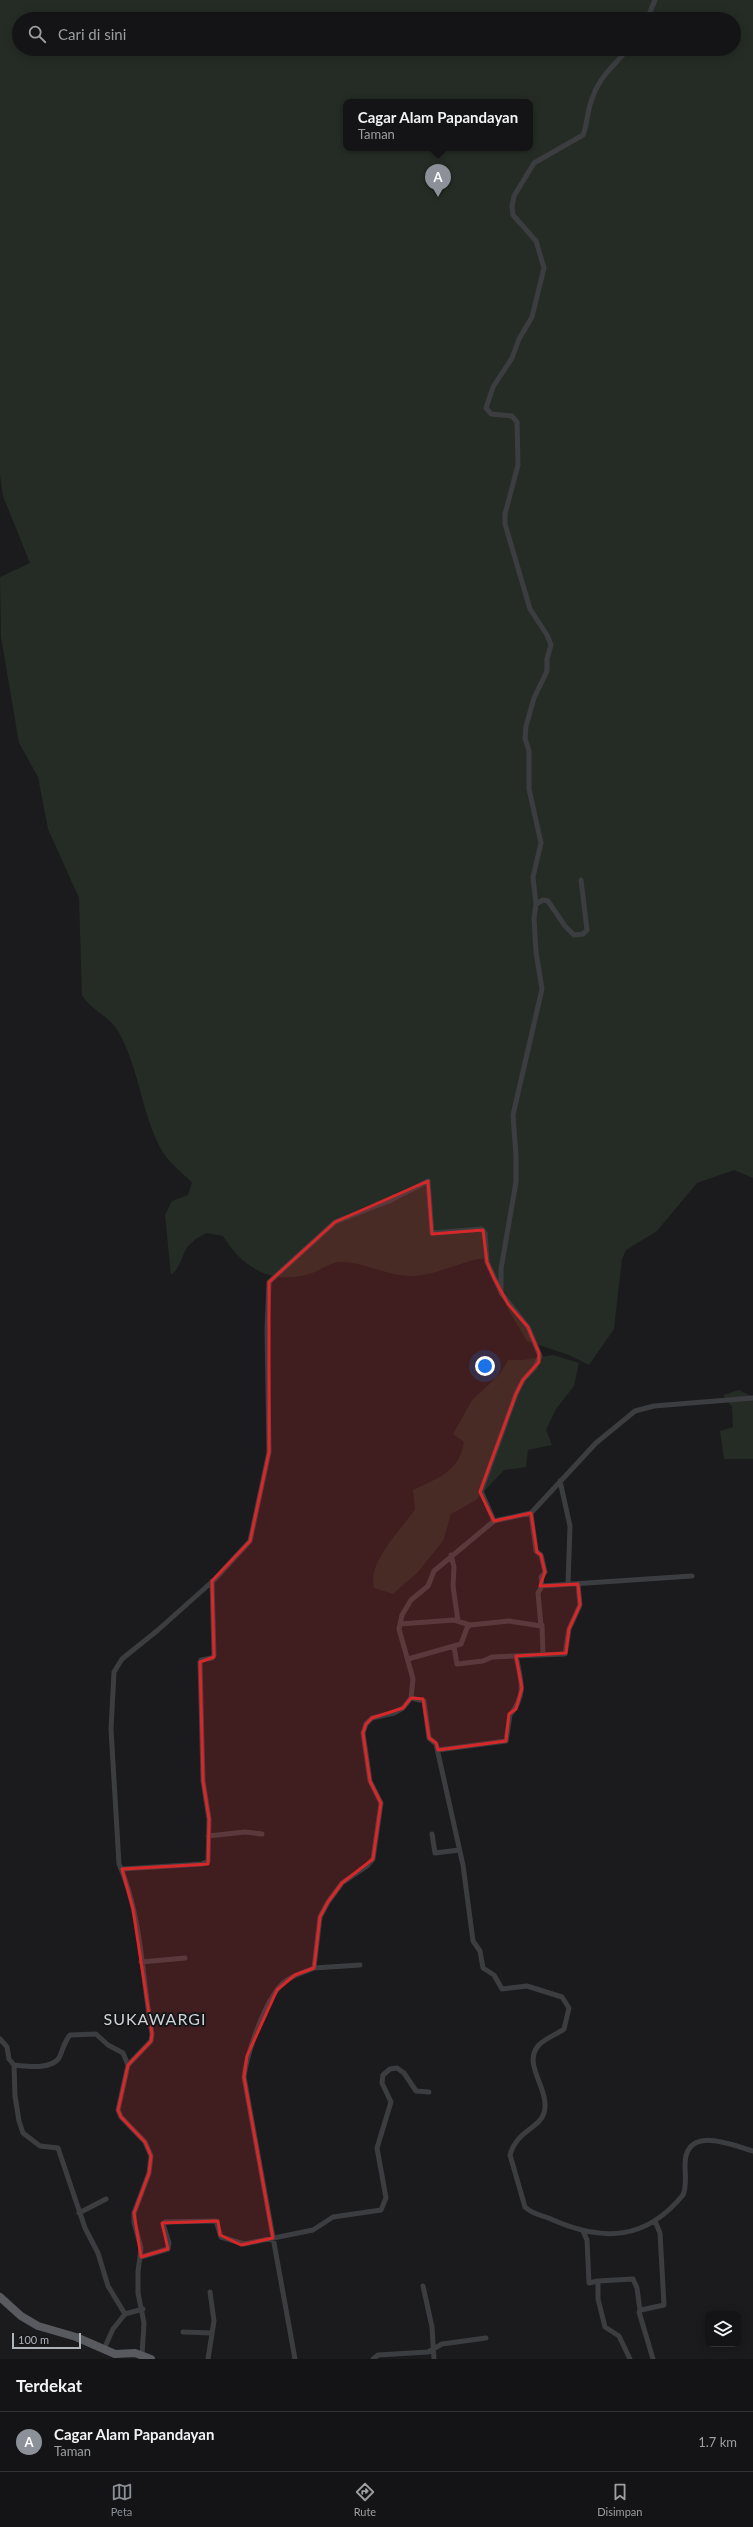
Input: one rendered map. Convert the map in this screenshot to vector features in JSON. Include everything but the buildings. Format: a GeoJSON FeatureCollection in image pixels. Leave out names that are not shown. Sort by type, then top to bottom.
{"type":"FeatureCollection","features":[{"type":"Feature","properties":{"kind":"main road"},"geometry":{"type":"LineString","coordinates":[[0,2297],[21,2316],[38,2326],[76,2336],[115,2354],[142,2355],[151,2359]]}},
{"type":"Feature","properties":{"kind":"street"},"geometry":{"type":"LineString","coordinates":[[650,12],[655,0]]}},
{"type":"Feature","properties":{"kind":"street"},"geometry":{"type":"LineString","coordinates":[[501,1293],[502,1269],[516,1182],[516,1155],[513,1115],[542,989],[536,952],[534,918],[536,904],[533,877],[541,840],[530,795],[529,751],[525,734],[534,698],[547,671],[547,659],[551,646],[547,635],[529,605],[505,524],[505,514],[518,464],[517,422],[512,416],[491,414],[486,408],[493,387],[512,358],[519,339],[532,317],[544,268],[536,241],[513,215],[512,206],[514,196],[534,163],[583,135],[590,103],[598,85],[608,69],[621,56]]}},
{"type":"Feature","properties":{"kind":"street"},"geometry":{"type":"LineString","coordinates":[[536,904],[542,900],[548,901],[565,926],[574,935],[583,934],[587,930],[581,880]]}},
{"type":"Feature","properties":{"kind":"street"},"geometry":{"type":"LineString","coordinates":[[128,2065],[151,2041],[152,2034],[133,1909],[118,1849],[112,1729],[114,1672],[122,1659],[158,1630],[212,1581],[250,1541],[269,1452],[267,1329],[268,1294],[271,1279],[335,1222],[389,1201],[428,1181],[432,1232],[482,1229],[485,1233],[487,1262],[501,1293],[528,1327],[540,1356],[535,1367],[522,1380],[516,1394],[512,1411],[481,1491],[494,1521]]}},
{"type":"Feature","properties":{"kind":"street"},"geometry":{"type":"LineString","coordinates":[[314,1968],[320,1917],[328,1902],[342,1883],[367,1866],[373,1859],[381,1803],[370,1781],[364,1733],[366,1724],[372,1718],[394,1713],[403,1708],[411,1698],[413,1679],[399,1629],[402,1615],[411,1600],[428,1586],[434,1571],[451,1555],[494,1521],[532,1513],[560,1480],[596,1442],[638,1409],[660,1405],[753,1398]]}},
{"type":"Feature","properties":{"kind":"street"},"geometry":{"type":"LineString","coordinates":[[560,1480],[570,1526],[568,1584]]}},
{"type":"Feature","properties":{"kind":"street"},"geometry":{"type":"LineString","coordinates":[[532,1513],[536,1550],[541,1556],[545,1570],[541,1577],[542,1586],[538,1593],[542,1625],[543,1655]]}},
{"type":"Feature","properties":{"kind":"street"},"geometry":{"type":"LineString","coordinates":[[451,1555],[454,1567],[453,1586],[458,1621]]}},
{"type":"Feature","properties":{"kind":"street"},"geometry":{"type":"LineString","coordinates":[[542,1586],[692,1576]]}},
{"type":"Feature","properties":{"kind":"street"},"geometry":{"type":"LineString","coordinates":[[122,1869],[205,1864],[208,1859],[209,1819],[203,1781],[200,1662],[214,1655],[212,1581]]}},
{"type":"Feature","properties":{"kind":"street"},"geometry":{"type":"LineString","coordinates":[[454,1647],[457,1664],[483,1661],[492,1657],[565,1654],[567,1652],[568,1629],[580,1602],[578,1584]]}},
{"type":"Feature","properties":{"kind":"street"},"geometry":{"type":"LineString","coordinates":[[400,1624],[458,1621],[470,1625],[509,1621],[542,1625]]}},
{"type":"Feature","properties":{"kind":"street"},"geometry":{"type":"LineString","coordinates":[[408,1659],[454,1647],[461,1643],[467,1628],[470,1625]]}},
{"type":"Feature","properties":{"kind":"street"},"geometry":{"type":"LineString","coordinates":[[438,1750],[506,1741],[510,1715],[516,1709],[522,1688],[516,1656]]}},
{"type":"Feature","properties":{"kind":"street"},"geometry":{"type":"LineString","coordinates":[[411,1698],[424,1701],[429,1738],[436,1744],[438,1750],[459,1850],[473,1941],[480,1951],[483,1968],[494,1975],[502,1989],[527,1986],[562,1998],[569,2008],[564,2029],[538,2047],[533,2059],[536,2075],[544,2090],[544,2113],[540,2120],[521,2134],[510,2155],[525,2207],[536,2214],[583,2231],[600,2233],[637,2230],[655,2221],[678,2201],[686,2188],[685,2157],[689,2146],[695,2142],[713,2141],[753,2151]]}},
{"type":"Feature","properties":{"kind":"street"},"geometry":{"type":"LineString","coordinates":[[208,1836],[245,1832],[262,1834]]}},
{"type":"Feature","properties":{"kind":"street"},"geometry":{"type":"LineString","coordinates":[[432,1834],[435,1853],[459,1850]]}},
{"type":"Feature","properties":{"kind":"street"},"geometry":{"type":"LineString","coordinates":[[141,1962],[185,1958]]}},
{"type":"Feature","properties":{"kind":"street"},"geometry":{"type":"LineString","coordinates":[[295,2359],[244,2077],[247,2056],[277,1990],[295,1974],[314,1968],[360,1965]]}},
{"type":"Feature","properties":{"kind":"street"},"geometry":{"type":"LineString","coordinates":[[14,2065],[29,2066],[52,2063],[59,2057],[70,2035],[93,2033],[99,2036],[108,2045],[123,2053],[128,2065],[119,2114],[138,2132],[151,2156],[149,2173],[134,2213],[134,2222],[141,2257],[138,2272],[138,2286],[142,2308],[142,2355]]}},
{"type":"Feature","properties":{"kind":"street"},"geometry":{"type":"LineString","coordinates":[[0,2039],[7,2048],[9,2059],[14,2065],[15,2096],[21,2127],[26,2136],[36,2143],[58,2148],[79,2213],[92,2244],[98,2254],[108,2286],[125,2314]]}},
{"type":"Feature","properties":{"kind":"street"},"geometry":{"type":"LineString","coordinates":[[141,2257],[168,2249],[169,2243],[163,2223],[173,2221],[216,2222],[220,2235],[241,2245],[313,2230],[333,2217],[378,2212],[383,2208],[386,2193],[377,2148],[391,2102],[382,2083],[383,2075],[390,2069],[397,2068],[404,2073],[416,2092],[429,2092]]}},
{"type":"Feature","properties":{"kind":"street"},"geometry":{"type":"LineString","coordinates":[[79,2213],[106,2199]]}},
{"type":"Feature","properties":{"kind":"street"},"geometry":{"type":"LineString","coordinates":[[640,2311],[664,2305],[660,2233],[655,2221]]}},
{"type":"Feature","properties":{"kind":"street"},"geometry":{"type":"LineString","coordinates":[[583,2231],[587,2240],[589,2283],[633,2279],[637,2288],[640,2311],[653,2359]]}},
{"type":"Feature","properties":{"kind":"street"},"geometry":{"type":"LineString","coordinates":[[598,2281],[598,2299],[604,2324],[607,2329],[619,2336],[630,2359]]}},
{"type":"Feature","properties":{"kind":"street"},"geometry":{"type":"LineString","coordinates":[[423,2286],[432,2327],[432,2351],[434,2359]]}},
{"type":"Feature","properties":{"kind":"street"},"geometry":{"type":"LineString","coordinates":[[208,2359],[213,2316],[210,2292]]}},
{"type":"Feature","properties":{"kind":"street"},"geometry":{"type":"LineString","coordinates":[[104,2350],[113,2329],[125,2314],[142,2308]]}},
{"type":"Feature","properties":{"kind":"street"},"geometry":{"type":"LineString","coordinates":[[183,2332],[212,2333]]}},
{"type":"Feature","properties":{"kind":"street"},"geometry":{"type":"LineString","coordinates":[[373,2359],[378,2355],[432,2351],[442,2344],[486,2338]]}},
{"type":"Feature","properties":{"kind":"highlighted area"},"geometry":{"type":"Polygon","coordinates":[[[428,1181],[432,1234],[483,1230],[487,1262],[494,1278],[508,1304],[528,1327],[539,1353],[539,1362],[523,1380],[516,1394],[480,1492],[494,1521],[531,1513],[537,1552],[541,1555],[545,1572],[540,1586],[578,1584],[580,1605],[569,1629],[566,1653],[516,1656],[522,1688],[516,1709],[509,1714],[506,1741],[438,1750],[436,1743],[429,1738],[423,1699],[411,1698],[403,1708],[372,1718],[366,1724],[363,1733],[370,1781],[381,1803],[373,1859],[342,1883],[328,1902],[320,1917],[314,1968],[295,1975],[277,1990],[247,2056],[244,2077],[273,2238],[241,2245],[220,2235],[218,2221],[162,2223],[168,2249],[141,2257],[134,2213],[149,2173],[151,2156],[145,2142],[121,2117],[118,2110],[128,2065],[151,2041],[152,2034],[133,1909],[122,1869],[208,1864],[209,1819],[203,1781],[200,1662],[214,1657],[212,1581],[250,1541],[269,1452],[269,1282],[335,1222],[428,1181]]]}},
{"type":"Feature","properties":{"kind":"shaded area"},"geometry":{"type":"Polygon","coordinates":[[[0,0],[753,0],[753,1178],[734,1170],[697,1183],[657,1231],[626,1250],[622,1259],[614,1329],[589,1365],[569,1355],[527,1341],[509,1311],[487,1259],[478,1259],[437,1272],[413,1276],[395,1274],[359,1264],[337,1262],[309,1274],[295,1277],[282,1277],[259,1271],[240,1257],[223,1236],[207,1233],[191,1243],[176,1270],[171,1275],[165,1215],[172,1201],[188,1195],[192,1182],[171,1163],[164,1154],[154,1135],[131,1059],[118,1031],[110,1021],[90,1005],[82,995],[79,898],[48,829],[38,777],[19,743],[1,637],[0,577],[30,563],[3,496],[0,475],[0,0]]]}},
{"type":"Feature","properties":{"kind":"shaded area"},"geometry":{"type":"Polygon","coordinates":[[[553,1355],[579,1363],[574,1386],[556,1409],[546,1430],[552,1445],[528,1450],[526,1467],[504,1470],[476,1500],[451,1514],[443,1541],[418,1572],[393,1594],[374,1588],[373,1578],[375,1568],[380,1557],[415,1509],[413,1490],[446,1473],[457,1460],[464,1442],[453,1434],[472,1400],[500,1374],[508,1360],[523,1360],[553,1355]]]}},
{"type":"Feature","properties":{"kind":"shaded area"},"geometry":{"type":"Polygon","coordinates":[[[739,1390],[753,1397],[753,1459],[724,1459],[720,1431],[733,1427],[732,1407],[723,1395],[739,1390]]]}},
{"type":"Feature","properties":{"kind":"place","name":"Cagar Alam Papandayan"},"geometry":{"type":"Point","coordinates":[438,197]}},
{"type":"Feature","properties":{"kind":"district","name":"SUKAWARGI"},"geometry":{"type":"Point","coordinates":[155,2018]}}]}
